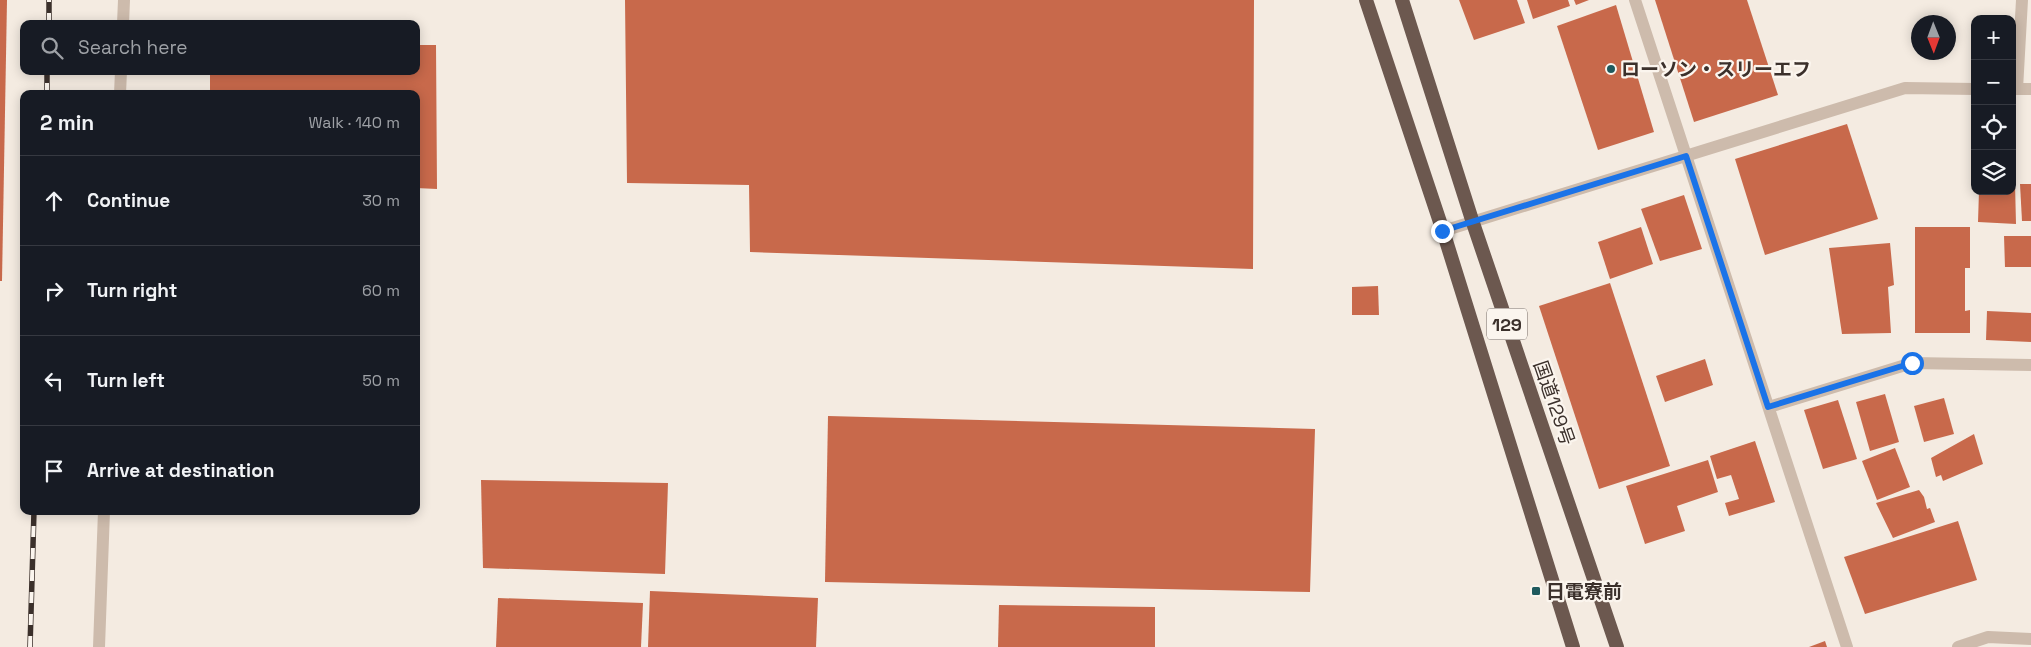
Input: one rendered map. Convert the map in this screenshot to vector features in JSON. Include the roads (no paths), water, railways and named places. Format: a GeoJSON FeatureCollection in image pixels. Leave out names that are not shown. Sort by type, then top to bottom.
{"type":"FeatureCollection","features":[{"type":"Feature","properties":{"kind":"highway","name":"129"},"geometry":{"type":"LineString","coordinates":[[1366,0],[1442,231],[1573,647]]}},
{"type":"Feature","properties":{"kind":"highway","name":"国道129号"},"geometry":{"type":"LineString","coordinates":[[1402,0],[1473,223],[1617,647]]}},
{"type":"Feature","properties":{"kind":"street"},"geometry":{"type":"LineString","coordinates":[[123,20],[124,0]]}},
{"type":"Feature","properties":{"kind":"street"},"geometry":{"type":"LineString","coordinates":[[1635,0],[1847,647]]}},
{"type":"Feature","properties":{"kind":"street"},"geometry":{"type":"LineString","coordinates":[[2016,67],[2022,0]]}},
{"type":"Feature","properties":{"kind":"street"},"geometry":{"type":"LineString","coordinates":[[120,90],[121,75]]}},
{"type":"Feature","properties":{"kind":"street"},"geometry":{"type":"LineString","coordinates":[[1442,231],[1473,223],[1905,88],[1971,88]]}},
{"type":"Feature","properties":{"kind":"street"},"geometry":{"type":"LineString","coordinates":[[2016,89],[2031,89]]}},
{"type":"Feature","properties":{"kind":"street"},"geometry":{"type":"LineString","coordinates":[[1768,407],[1912,363],[2031,365]]}},
{"type":"Feature","properties":{"kind":"street"},"geometry":{"type":"LineString","coordinates":[[99,647],[104,515]]}},
{"type":"Feature","properties":{"kind":"street"},"geometry":{"type":"LineString","coordinates":[[1958,647],[1988,637],[2031,639]]}},
{"type":"Feature","properties":{"kind":"railway"},"geometry":{"type":"LineString","coordinates":[[49,0],[49,20]]}},
{"type":"Feature","properties":{"kind":"railway"},"geometry":{"type":"LineString","coordinates":[[47,75],[47,90]]}},
{"type":"Feature","properties":{"kind":"railway"},"geometry":{"type":"LineString","coordinates":[[30,647],[34,515]]}},
{"type":"Feature","properties":{"kind":"place","name":"ローソン・スリーエフ"},"geometry":{"type":"Point","coordinates":[1611,69]}},
{"type":"Feature","properties":{"kind":"place","name":"日電寮前"},"geometry":{"type":"Point","coordinates":[1536,591]}}]}
